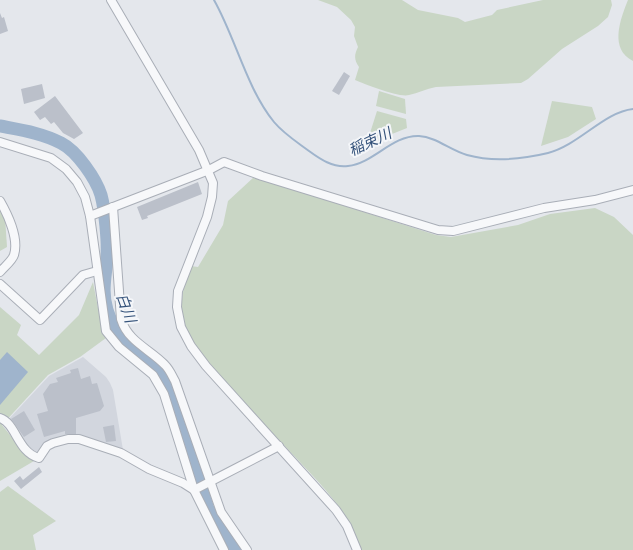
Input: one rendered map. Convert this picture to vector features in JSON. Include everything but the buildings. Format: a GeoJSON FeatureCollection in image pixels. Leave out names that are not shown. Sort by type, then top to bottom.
{"type":"FeatureCollection","features":[{"type":"Feature","properties":{"kind":"street"},"geometry":{"type":"LineString","coordinates":[[111,0],[209,170],[213,183],[212,197],[207,217],[178,291],[177,307],[185,336],[206,366],[336,510],[347,526],[357,550]]}},
{"type":"Feature","properties":{"kind":"street"},"geometry":{"type":"LineString","coordinates":[[0,142],[37,153],[60,163],[73,176],[81,188],[90,216],[106,331],[119,347],[145,367],[158,383],[164,394],[194,490],[224,550]]}},
{"type":"Feature","properties":{"kind":"street"},"geometry":{"type":"LineString","coordinates":[[90,216],[209,170],[224,162],[228,162],[262,176],[438,230],[453,230],[544,208],[595,200],[633,190]]}},
{"type":"Feature","properties":{"kind":"street"},"geometry":{"type":"LineString","coordinates":[[0,201],[8,216],[15,244],[14,256],[0,272]]}},
{"type":"Feature","properties":{"kind":"street"},"geometry":{"type":"LineString","coordinates":[[113,207],[121,319],[133,339],[165,365],[175,381],[222,512],[247,550]]}},
{"type":"Feature","properties":{"kind":"street"},"geometry":{"type":"LineString","coordinates":[[0,284],[40,320],[83,275],[97,271]]}},
{"type":"Feature","properties":{"kind":"street"},"geometry":{"type":"LineString","coordinates":[[0,418],[5,420],[18,441],[34,456],[39,458],[47,446],[53,443],[68,439],[79,439],[121,453],[149,469],[183,483],[194,490]]}},
{"type":"Feature","properties":{"kind":"street"},"geometry":{"type":"LineString","coordinates":[[194,490],[210,480],[279,446]]}},
{"type":"Feature","properties":{"kind":"shaded area"},"geometry":{"type":"Polygon","coordinates":[[[83,357],[106,377],[110,383],[113,390],[123,450],[79,437],[35,454],[21,440],[8,420],[49,376],[83,357]]]}},
{"type":"Feature","properties":{"kind":"green space"},"geometry":{"type":"Polygon","coordinates":[[[318,0],[402,0],[418,10],[458,18],[465,22],[492,15],[497,10],[543,0],[611,0],[612,5],[608,17],[598,26],[562,49],[528,79],[521,83],[436,87],[409,95],[404,95],[382,90],[355,80],[359,67],[355,57],[358,47],[354,36],[355,27],[351,20],[337,7],[318,0]]]}},
{"type":"Feature","properties":{"kind":"green space"},"geometry":{"type":"Polygon","coordinates":[[[628,0],[633,0],[633,61],[626,56],[621,49],[618,34],[622,16],[628,0]]]}},
{"type":"Feature","properties":{"kind":"green space"},"geometry":{"type":"Polygon","coordinates":[[[379,91],[405,99],[406,114],[376,106],[379,91]]]}},
{"type":"Feature","properties":{"kind":"green space"},"geometry":{"type":"Polygon","coordinates":[[[552,101],[592,107],[596,119],[568,137],[541,146],[552,101]]]}},
{"type":"Feature","properties":{"kind":"green space"},"geometry":{"type":"Polygon","coordinates":[[[377,111],[406,119],[407,128],[392,134],[364,152],[377,111]]]}},
{"type":"Feature","properties":{"kind":"green space"},"geometry":{"type":"Polygon","coordinates":[[[254,177],[436,235],[451,237],[518,225],[550,214],[595,208],[614,217],[633,235],[633,550],[361,550],[350,524],[335,501],[227,383],[194,344],[184,325],[182,317],[182,302],[184,287],[191,266],[198,267],[223,225],[228,201],[254,177]]]}},
{"type":"Feature","properties":{"kind":"green space"},"geometry":{"type":"Polygon","coordinates":[[[0,210],[5,217],[7,247],[0,251],[0,210]]]}},
{"type":"Feature","properties":{"kind":"green space"},"geometry":{"type":"Polygon","coordinates":[[[93,282],[102,329],[106,338],[80,357],[48,375],[2,425],[22,450],[34,461],[0,481],[0,307],[21,325],[17,335],[39,355],[79,315],[93,282]]]}},
{"type":"Feature","properties":{"kind":"green space"},"geometry":{"type":"Polygon","coordinates":[[[8,486],[56,521],[33,535],[36,550],[0,550],[0,492],[8,486]]]}},
{"type":"Feature","properties":{"kind":"water"},"geometry":{"type":"Polygon","coordinates":[[[7,352],[28,372],[0,405],[0,360],[7,352]]]}},
{"type":"Feature","properties":{"kind":"waterway","name":"稲束川"},"geometry":{"type":"LineString","coordinates":[[214,0],[256,94],[274,122],[286,134],[313,154],[322,160],[337,166],[357,164],[400,140],[419,136],[437,141],[461,153],[477,157],[508,159],[538,155],[559,149],[612,116],[622,111],[633,109]]}},
{"type":"Feature","properties":{"kind":"waterway","name":"白川"},"geometry":{"type":"LineString","coordinates":[[0,126],[39,134],[61,143],[73,152],[85,166],[99,188],[106,226],[107,250],[104,296],[107,310],[118,332],[126,341],[160,370],[168,380],[208,509],[236,550]]}}]}
